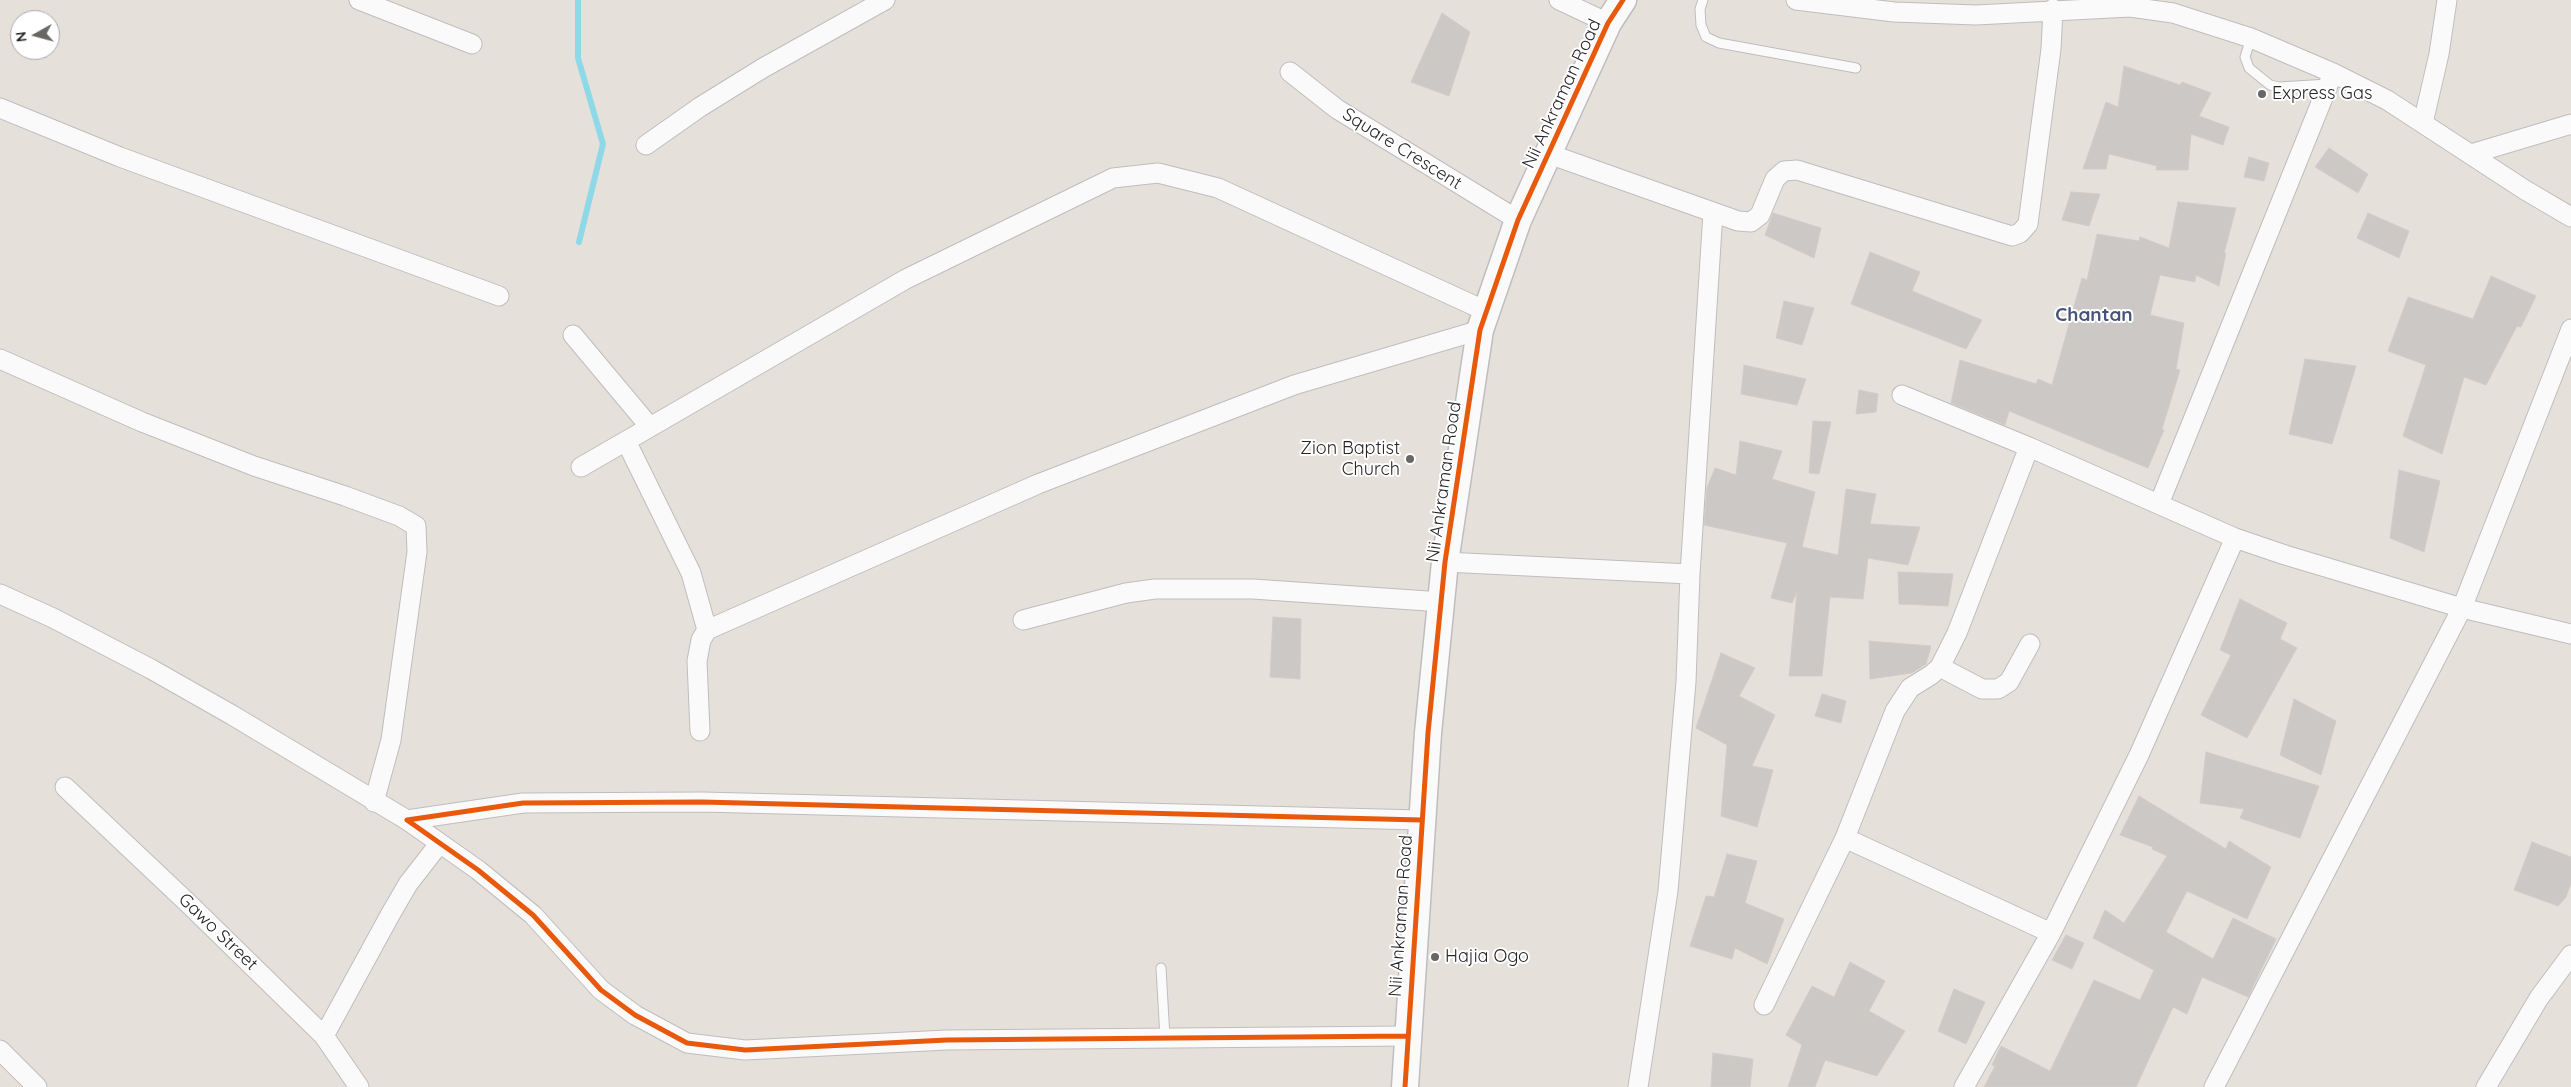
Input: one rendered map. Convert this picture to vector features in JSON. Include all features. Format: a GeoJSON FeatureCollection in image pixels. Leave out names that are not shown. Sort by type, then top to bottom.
{"type":"FeatureCollection","features":[{"type":"Feature","properties":{"kind":"street"},"geometry":{"type":"LineString","coordinates":[[359,0],[472,44]]}},
{"type":"Feature","properties":{"kind":"street"},"geometry":{"type":"LineString","coordinates":[[646,145],[700,107],[755,73],[885,0]]}},
{"type":"Feature","properties":{"kind":"street"},"geometry":{"type":"LineString","coordinates":[[1559,0],[1608,23]]}},
{"type":"Feature","properties":{"kind":"street","name":"Nii Ankraman Road"},"geometry":{"type":"LineString","coordinates":[[1405,1087],[1428,733],[1445,562],[1484,321],[1518,220],[1550,154],[1608,23],[1623,0]]}},
{"type":"Feature","properties":{"kind":"street"},"geometry":{"type":"LineString","coordinates":[[1796,0],[1894,12],[1976,15],[2052,9],[2172,7],[2251,38],[2331,78],[2387,100],[2525,190],[2571,217]]}},
{"type":"Feature","properties":{"kind":"street"},"geometry":{"type":"LineString","coordinates":[[2423,123],[2439,54],[2447,0]]}},
{"type":"Feature","properties":{"kind":"street"},"geometry":{"type":"LineString","coordinates":[[1550,154],[1738,221],[1751,222],[1760,216],[1775,179],[1784,172],[1797,170],[2012,236],[2020,233],[2028,224],[2051,49],[2052,9]]}},
{"type":"Feature","properties":{"kind":"street","name":"Square Crescent"},"geometry":{"type":"LineString","coordinates":[[1290,72],[1337,109],[1518,220]]}},
{"type":"Feature","properties":{"kind":"street"},"geometry":{"type":"LineString","coordinates":[[2159,504],[2331,78]]}},
{"type":"Feature","properties":{"kind":"street"},"geometry":{"type":"LineString","coordinates":[[0,108],[120,157],[499,296]]}},
{"type":"Feature","properties":{"kind":"street"},"geometry":{"type":"LineString","coordinates":[[2471,154],[2571,124]]}},
{"type":"Feature","properties":{"kind":"street"},"geometry":{"type":"LineString","coordinates":[[580,467],[906,279],[1113,178],[1158,173],[1218,188],[1353,248],[1484,321]]}},
{"type":"Feature","properties":{"kind":"street"},"geometry":{"type":"LineString","coordinates":[[1638,1087],[1668,891],[1686,682],[1690,574],[1713,212]]}},
{"type":"Feature","properties":{"kind":"street"},"geometry":{"type":"LineString","coordinates":[[700,731],[697,662],[701,640],[707,630],[1047,480],[1294,385],[1484,321]]}},
{"type":"Feature","properties":{"kind":"street"},"geometry":{"type":"LineString","coordinates":[[2214,1087],[2462,608],[2571,329]]}},
{"type":"Feature","properties":{"kind":"street"},"geometry":{"type":"LineString","coordinates":[[573,335],[650,427]]}},
{"type":"Feature","properties":{"kind":"street"},"geometry":{"type":"LineString","coordinates":[[0,359],[142,422],[254,466],[399,516],[416,526],[418,552],[391,740],[374,802]]}},
{"type":"Feature","properties":{"kind":"street"},"geometry":{"type":"LineString","coordinates":[[1902,395],[2029,446],[2235,538],[2285,555],[2462,608],[2571,634]]}},
{"type":"Feature","properties":{"kind":"street"},"geometry":{"type":"LineString","coordinates":[[626,441],[692,572],[707,630]]}},
{"type":"Feature","properties":{"kind":"street"},"geometry":{"type":"LineString","coordinates":[[1764,1005],[1845,838],[1903,697],[1910,688],[1931,676],[1940,666],[1957,633],[2029,446]]}},
{"type":"Feature","properties":{"kind":"street"},"geometry":{"type":"LineString","coordinates":[[1964,1087],[2051,933],[2139,755],[2235,538]]}},
{"type":"Feature","properties":{"kind":"street"},"geometry":{"type":"LineString","coordinates":[[1445,562],[1690,574]]}},
{"type":"Feature","properties":{"kind":"street"},"geometry":{"type":"LineString","coordinates":[[1023,620],[1126,594],[1155,589],[1253,589],[1442,602]]}},
{"type":"Feature","properties":{"kind":"street"},"geometry":{"type":"LineString","coordinates":[[0,594],[53,618],[150,669],[232,715],[374,802],[407,820],[478,870],[533,915],[601,990],[635,1015],[687,1043],[745,1050],[946,1040],[1407,1036]]}},
{"type":"Feature","properties":{"kind":"street"},"geometry":{"type":"LineString","coordinates":[[1940,666],[1982,689],[1998,689],[2009,682],[2030,644]]}},
{"type":"Feature","properties":{"kind":"street","name":"Gawo Street"},"geometry":{"type":"LineString","coordinates":[[64,787],[190,905],[324,1036],[359,1087]]}},
{"type":"Feature","properties":{"kind":"street"},"geometry":{"type":"LineString","coordinates":[[407,820],[523,803],[702,802],[1422,820]]}},
{"type":"Feature","properties":{"kind":"street"},"geometry":{"type":"LineString","coordinates":[[1845,838],[2051,933]]}},
{"type":"Feature","properties":{"kind":"street"},"geometry":{"type":"LineString","coordinates":[[324,1036],[399,900],[440,844]]}},
{"type":"Feature","properties":{"kind":"street"},"geometry":{"type":"LineString","coordinates":[[2486,1087],[2539,998],[2571,955]]}},
{"type":"Feature","properties":{"kind":"street"},"geometry":{"type":"LineString","coordinates":[[0,1050],[37,1087]]}},
{"type":"Feature","properties":{"kind":"lane"},"geometry":{"type":"LineString","coordinates":[[1703,0],[1700,9],[1701,25],[1706,37],[1719,44],[1856,68]]}},
{"type":"Feature","properties":{"kind":"lane"},"geometry":{"type":"LineString","coordinates":[[2251,38],[2245,57],[2248,68],[2270,85],[2279,87],[2331,78]]}},
{"type":"Feature","properties":{"kind":"lane"},"geometry":{"type":"LineString","coordinates":[[1161,968],[1165,1038]]}},
{"type":"Feature","properties":{"kind":"building"},"geometry":{"type":"Polygon","coordinates":[[[1442,13],[1470,32],[1449,96],[1411,82],[1442,13]]]}},
{"type":"Feature","properties":{"kind":"building"},"geometry":{"type":"Polygon","coordinates":[[[2124,66],[2180,85],[2182,82],[2211,93],[2199,116],[2229,127],[2223,145],[2191,134],[2188,170],[2156,170],[2157,166],[2109,154],[2106,169],[2083,169],[2106,102],[2118,107],[2124,66]]]}},
{"type":"Feature","properties":{"kind":"building"},"geometry":{"type":"Polygon","coordinates":[[[2329,148],[2368,174],[2358,193],[2315,167],[2329,148]]]}},
{"type":"Feature","properties":{"kind":"building"},"geometry":{"type":"Polygon","coordinates":[[[2249,157],[2269,163],[2264,181],[2244,177],[2249,157]]]}},
{"type":"Feature","properties":{"kind":"building"},"geometry":{"type":"Polygon","coordinates":[[[2071,192],[2100,194],[2089,226],[2062,220],[2071,192]]]}},
{"type":"Feature","properties":{"kind":"building"},"geometry":{"type":"Polygon","coordinates":[[[2178,202],[2236,208],[2224,253],[2226,253],[2219,286],[2196,275],[2195,282],[2160,275],[2150,315],[2184,323],[2176,369],[2180,370],[2162,429],[2164,430],[2148,468],[2009,411],[2005,425],[1951,403],[1960,360],[2036,384],[2038,379],[2052,385],[2082,278],[2087,280],[2097,234],[2139,241],[2140,237],[2169,248],[2178,202]]]}},
{"type":"Feature","properties":{"kind":"building"},"geometry":{"type":"Polygon","coordinates":[[[1773,213],[1821,228],[1814,258],[1765,235],[1773,213]]]}},
{"type":"Feature","properties":{"kind":"building"},"geometry":{"type":"Polygon","coordinates":[[[2368,213],[2409,231],[2399,258],[2357,238],[2368,213]]]}},
{"type":"Feature","properties":{"kind":"building"},"geometry":{"type":"Polygon","coordinates":[[[1870,252],[1920,272],[1912,291],[1982,320],[1966,349],[1851,304],[1870,252]]]}},
{"type":"Feature","properties":{"kind":"building"},"geometry":{"type":"Polygon","coordinates":[[[2491,276],[2536,296],[2521,327],[2517,326],[2486,385],[2464,377],[2442,454],[2403,436],[2426,365],[2388,351],[2408,297],[2473,319],[2491,276]]]}},
{"type":"Feature","properties":{"kind":"building"},"geometry":{"type":"Polygon","coordinates":[[[1784,301],[1814,308],[1802,345],[1776,338],[1784,301]]]}},
{"type":"Feature","properties":{"kind":"building"},"geometry":{"type":"Polygon","coordinates":[[[2305,359],[2356,366],[2332,444],[2289,434],[2305,359]]]}},
{"type":"Feature","properties":{"kind":"building"},"geometry":{"type":"Polygon","coordinates":[[[1744,365],[1806,379],[1797,405],[1741,394],[1744,365]]]}},
{"type":"Feature","properties":{"kind":"building"},"geometry":{"type":"Polygon","coordinates":[[[1859,390],[1878,394],[1876,412],[1856,414],[1859,390]]]}},
{"type":"Feature","properties":{"kind":"building"},"geometry":{"type":"Polygon","coordinates":[[[1813,421],[1831,422],[1819,474],[1809,473],[1813,421]]]}},
{"type":"Feature","properties":{"kind":"building"},"geometry":{"type":"Polygon","coordinates":[[[1740,441],[1782,451],[1772,479],[1815,492],[1802,547],[1838,555],[1846,489],[1876,494],[1870,524],[1920,527],[1908,565],[1868,558],[1863,599],[1830,597],[1822,676],[1789,676],[1797,592],[1792,603],[1771,598],[1787,543],[1704,525],[1707,488],[1715,468],[1736,475],[1740,441]]]}},
{"type":"Feature","properties":{"kind":"building"},"geometry":{"type":"Polygon","coordinates":[[[2399,470],[2440,481],[2424,552],[2390,538],[2399,470]]]}},
{"type":"Feature","properties":{"kind":"building"},"geometry":{"type":"Polygon","coordinates":[[[1898,572],[1953,574],[1948,606],[1899,604],[1898,572]]]}},
{"type":"Feature","properties":{"kind":"building"},"geometry":{"type":"Polygon","coordinates":[[[2240,599],[2287,623],[2280,639],[2297,648],[2247,738],[2201,715],[2231,655],[2220,650],[2240,599]]]}},
{"type":"Feature","properties":{"kind":"building"},"geometry":{"type":"Polygon","coordinates":[[[1273,617],[1301,619],[1300,679],[1270,677],[1273,617]]]}},
{"type":"Feature","properties":{"kind":"building"},"geometry":{"type":"Polygon","coordinates":[[[1869,641],[1931,646],[1926,664],[1912,673],[1870,679],[1869,641]]]}},
{"type":"Feature","properties":{"kind":"building"},"geometry":{"type":"Polygon","coordinates":[[[1721,653],[1755,668],[1739,696],[1775,715],[1752,766],[1773,770],[1757,827],[1721,816],[1727,745],[1696,728],[1721,653]]]}},
{"type":"Feature","properties":{"kind":"building"},"geometry":{"type":"Polygon","coordinates":[[[1822,694],[1846,701],[1841,723],[1815,716],[1822,694]]]}},
{"type":"Feature","properties":{"kind":"building"},"geometry":{"type":"Polygon","coordinates":[[[2294,699],[2336,721],[2321,775],[2280,755],[2294,699]]]}},
{"type":"Feature","properties":{"kind":"building"},"geometry":{"type":"Polygon","coordinates":[[[2206,752],[2319,786],[2300,838],[2240,818],[2244,809],[2200,803],[2206,752]]]}},
{"type":"Feature","properties":{"kind":"building"},"geometry":{"type":"Polygon","coordinates":[[[2139,796],[2226,849],[2229,841],[2271,867],[2247,919],[2187,891],[2166,932],[2213,959],[2233,918],[2276,939],[2248,997],[2202,977],[2187,1014],[2173,1007],[2136,1087],[1984,1087],[1995,1066],[1992,1065],[2001,1046],[2050,1071],[2094,980],[2140,1000],[2154,970],[2093,938],[2105,910],[2124,923],[2167,856],[2152,849],[2153,847],[2120,835],[2139,796]]]}},
{"type":"Feature","properties":{"kind":"building"},"geometry":{"type":"Polygon","coordinates":[[[2532,842],[2571,857],[2571,883],[2566,897],[2558,906],[2514,890],[2532,842]]]}},
{"type":"Feature","properties":{"kind":"building"},"geometry":{"type":"Polygon","coordinates":[[[1727,854],[1757,861],[1745,903],[1784,919],[1767,964],[1735,948],[1732,959],[1690,946],[1706,896],[1714,897],[1727,854]]]}},
{"type":"Feature","properties":{"kind":"building"},"geometry":{"type":"Polygon","coordinates":[[[2066,935],[2084,943],[2072,969],[2052,960],[2066,935]]]}},
{"type":"Feature","properties":{"kind":"building"},"geometry":{"type":"Polygon","coordinates":[[[1850,962],[1885,981],[1869,1011],[1905,1031],[1877,1076],[1825,1060],[1815,1087],[1788,1087],[1802,1045],[1786,1035],[1812,986],[1834,997],[1850,962]]]}},
{"type":"Feature","properties":{"kind":"building"},"geometry":{"type":"Polygon","coordinates":[[[1954,989],[1985,1002],[1966,1044],[1938,1031],[1954,989]]]}},
{"type":"Feature","properties":{"kind":"building"},"geometry":{"type":"Polygon","coordinates":[[[1713,1053],[1753,1059],[1750,1087],[1711,1087],[1713,1053]]]}},
{"type":"Feature","properties":{"kind":"waterway"},"geometry":{"type":"LineString","coordinates":[[578,0],[578,58],[603,144],[579,242]]}},
{"type":"Feature","properties":{"kind":"cycle path"},"geometry":{"type":"LineString","coordinates":[[1405,1087],[1428,733],[1445,562],[1480,330],[1518,220],[1608,23],[1623,0]]}},
{"type":"Feature","properties":{"kind":"cycle path"},"geometry":{"type":"LineString","coordinates":[[1407,1036],[947,1040],[745,1050],[687,1043],[635,1015],[601,990],[533,915],[478,870],[407,820],[523,803],[702,802],[1421,820]]}},
{"type":"Feature","properties":{"kind":"place","name":"Express Gas"},"geometry":{"type":"Point","coordinates":[2262,94]}},
{"type":"Feature","properties":{"kind":"place","name":"Zion Baptist Church"},"geometry":{"type":"Point","coordinates":[1410,459]}},
{"type":"Feature","properties":{"kind":"place","name":"Hajia Ogo"},"geometry":{"type":"Point","coordinates":[1435,957]}},
{"type":"Feature","properties":{"kind":"district","name":"Chantan"},"geometry":{"type":"Point","coordinates":[2094,315]}}]}
